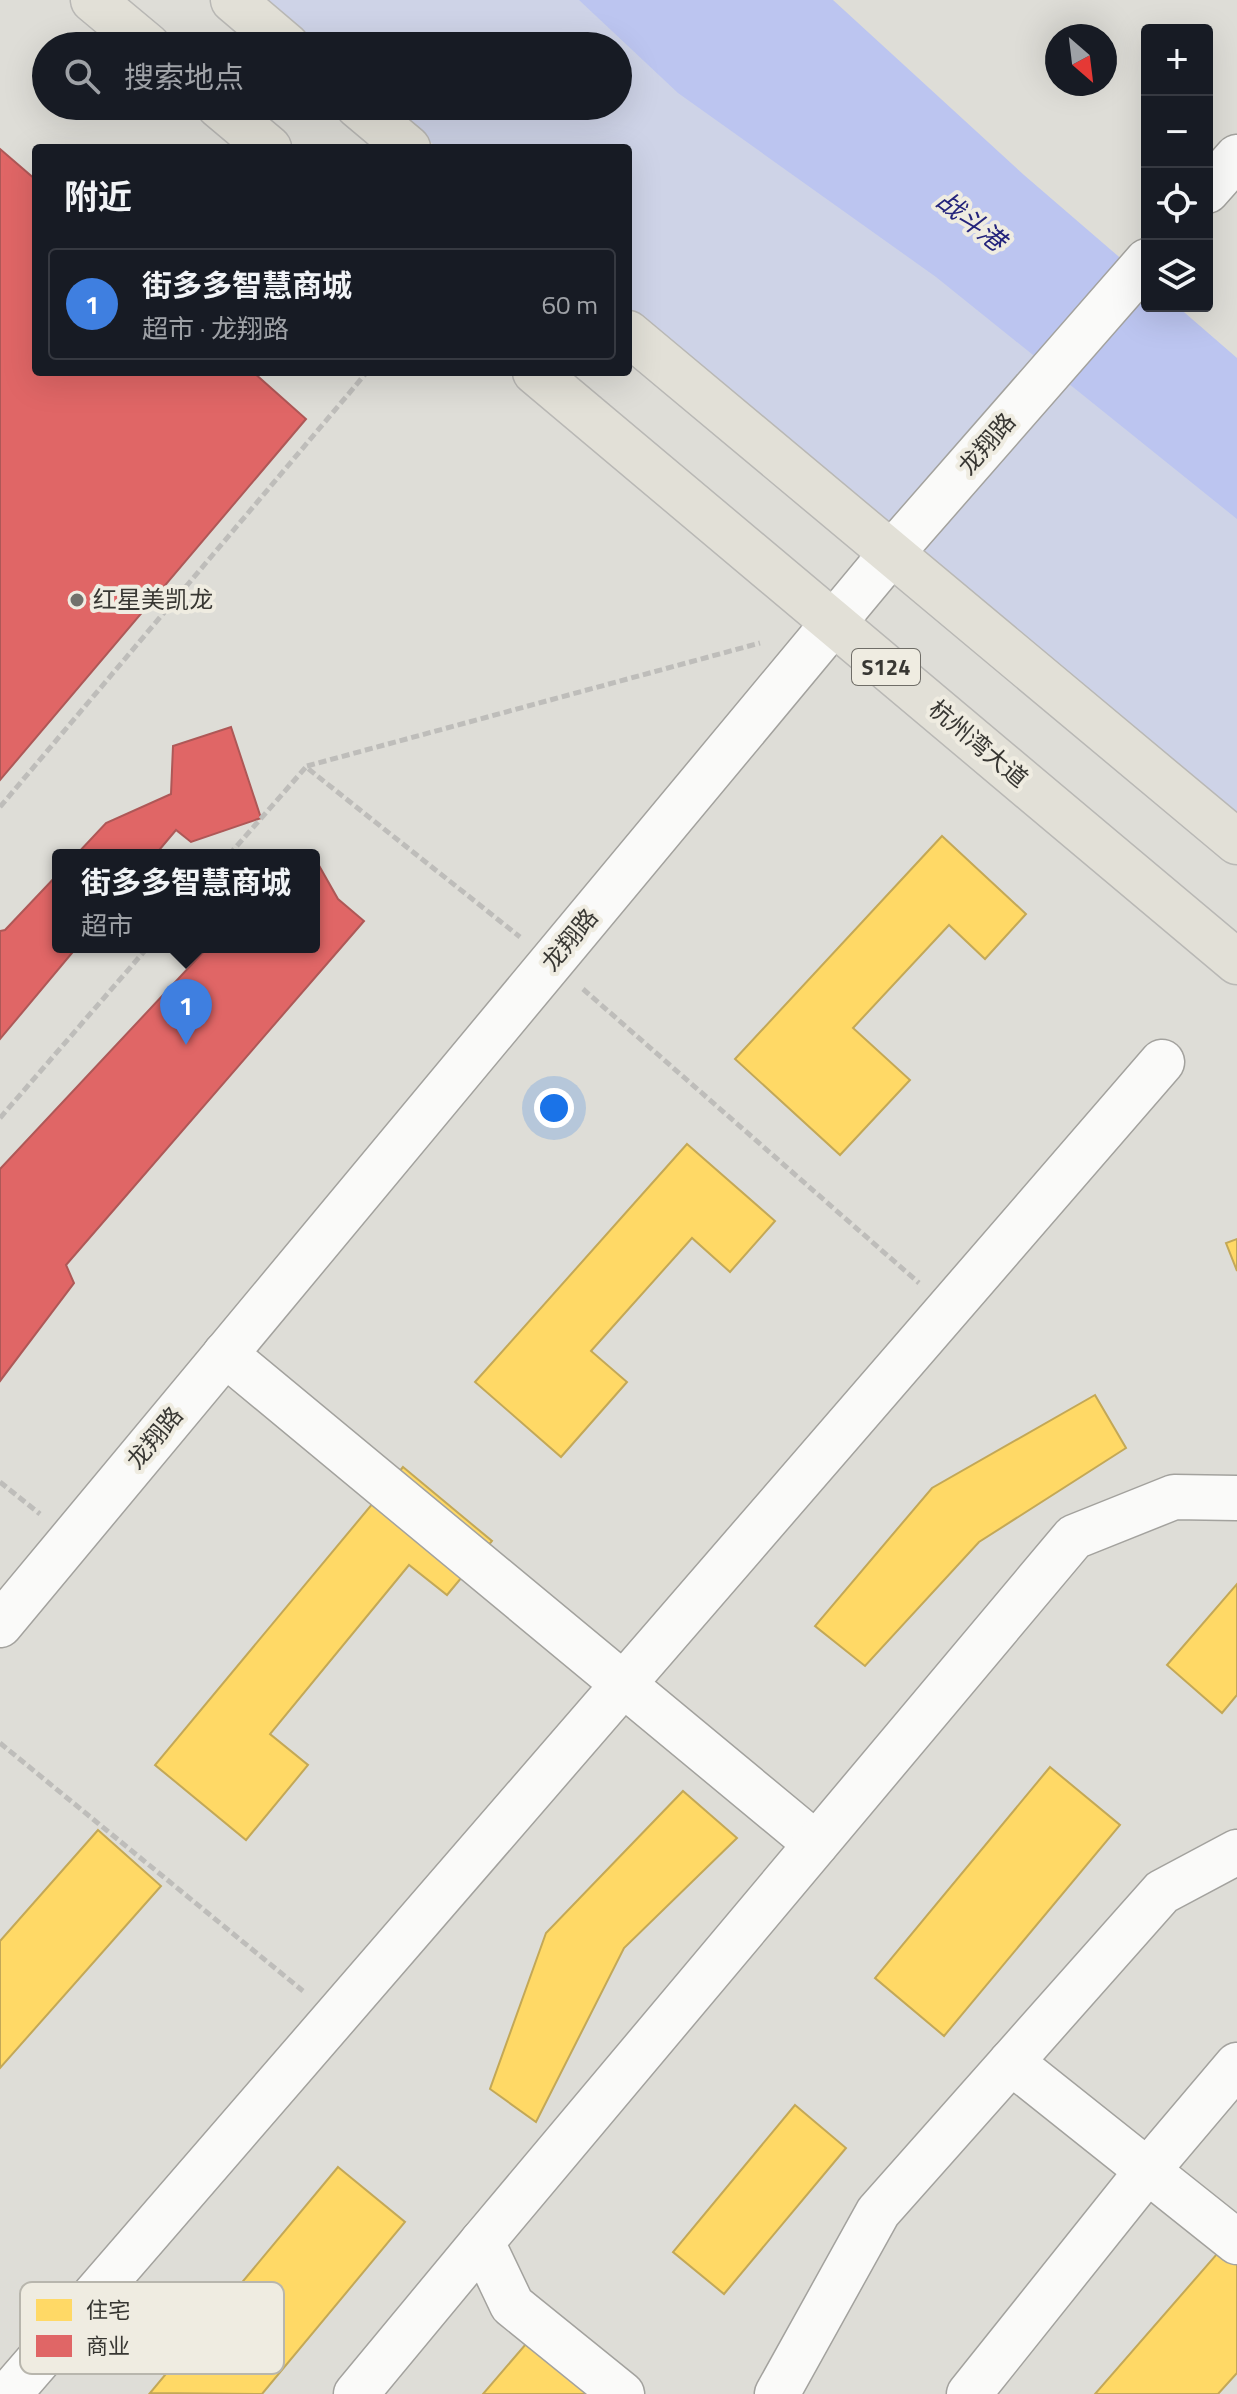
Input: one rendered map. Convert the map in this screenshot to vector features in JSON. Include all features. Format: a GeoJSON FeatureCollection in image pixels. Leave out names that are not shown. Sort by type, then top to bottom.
{"type":"FeatureCollection","features":[{"type":"Feature","properties":{"kind":"main road"},"geometry":{"type":"LineString","coordinates":[[93,0],[131,32]]}},
{"type":"Feature","properties":{"kind":"main road"},"geometry":{"type":"LineString","coordinates":[[233,0],[271,32]]}},
{"type":"Feature","properties":{"kind":"main road"},"geometry":{"type":"LineString","coordinates":[[236,120],[264,144]]}},
{"type":"Feature","properties":{"kind":"main road"},"geometry":{"type":"LineString","coordinates":[[375,120],[403,144]]}},
{"type":"Feature","properties":{"kind":"main road"},"geometry":{"type":"LineString","coordinates":[[632,336],[1237,842]]}},
{"type":"Feature","properties":{"kind":"main road","name":"杭州湾大道"},"geometry":{"type":"LineString","coordinates":[[540,376],[1237,962]]}},
{"type":"Feature","properties":{"kind":"street"},"geometry":{"type":"LineString","coordinates":[[1213,184],[1237,157]]}},
{"type":"Feature","properties":{"kind":"street","name":"龙翔路"},"geometry":{"type":"LineString","coordinates":[[0,1625],[890,555],[1141,269]]}},
{"type":"Feature","properties":{"kind":"street"},"geometry":{"type":"LineString","coordinates":[[106,2282],[1162,1062]]}},
{"type":"Feature","properties":{"kind":"street"},"geometry":{"type":"LineString","coordinates":[[225,1354],[816,1844]]}},
{"type":"Feature","properties":{"kind":"street"},"geometry":{"type":"LineString","coordinates":[[356,2394],[1074,1537],[1174,1497],[1237,1498]]}},
{"type":"Feature","properties":{"kind":"street"},"geometry":{"type":"LineString","coordinates":[[777,2394],[878,2212],[1162,1892],[1237,1852]]}},
{"type":"Feature","properties":{"kind":"street"},"geometry":{"type":"LineString","coordinates":[[1011,2062],[1237,2242]]}},
{"type":"Feature","properties":{"kind":"street"},"geometry":{"type":"LineString","coordinates":[[969,2394],[1148,2170],[1237,2065]]}},
{"type":"Feature","properties":{"kind":"street"},"geometry":{"type":"LineString","coordinates":[[482,2242],[512,2305],[622,2394]]}},
{"type":"Feature","properties":{"kind":"street"},"geometry":{"type":"LineString","coordinates":[[9,2394],[26,2374]]}},
{"type":"Feature","properties":{"kind":"path"},"geometry":{"type":"LineString","coordinates":[[0,807],[364,376]]}},
{"type":"Feature","properties":{"kind":"path"},"geometry":{"type":"LineString","coordinates":[[234,849],[306,767],[774,639]]}},
{"type":"Feature","properties":{"kind":"path"},"geometry":{"type":"LineString","coordinates":[[306,767],[552,962],[947,1308]]}},
{"type":"Feature","properties":{"kind":"path"},"geometry":{"type":"LineString","coordinates":[[0,1118],[143,953]]}},
{"type":"Feature","properties":{"kind":"path"},"geometry":{"type":"LineString","coordinates":[[0,1743],[335,2017]]}},
{"type":"Feature","properties":{"kind":"shaded area"},"geometry":{"type":"Polygon","coordinates":[[[261,0],[601,0],[1237,510],[1237,816],[632,310],[632,144],[433,144],[404,120],[632,120],[632,32],[299,32],[261,0]]]}},
{"type":"Feature","properties":{"kind":"water","name":"战斗港"},"geometry":{"type":"Polygon","coordinates":[[[579,0],[833,0],[1024,175],[1141,276],[1141,312],[1184,312],[1237,358],[1237,519],[936,277],[678,93],[632,50],[632,32],[613,32],[579,0]]]}},
{"type":"Feature","properties":{"kind":"building: 住宅"},"geometry":{"type":"Polygon","coordinates":[[[942,836],[1026,914],[985,959],[949,925],[853,1028],[910,1080],[840,1155],[735,1059],[942,836]]]}},
{"type":"Feature","properties":{"kind":"building: 住宅"},"geometry":{"type":"Polygon","coordinates":[[[687,1144],[775,1221],[730,1272],[692,1238],[591,1351],[627,1382],[561,1457],[475,1382],[687,1144]]]}},
{"type":"Feature","properties":{"kind":"building: 住宅"},"geometry":{"type":"Polygon","coordinates":[[[1237,1239],[1237,1271],[1226,1243],[1237,1239]]]}},
{"type":"Feature","properties":{"kind":"building: 住宅"},"geometry":{"type":"Polygon","coordinates":[[[1095,1395],[1126,1448],[979,1542],[865,1666],[815,1626],[932,1488],[1095,1395]]]}},
{"type":"Feature","properties":{"kind":"building: 住宅"},"geometry":{"type":"Polygon","coordinates":[[[403,1467],[492,1541],[447,1595],[409,1565],[270,1734],[308,1765],[246,1840],[155,1765],[403,1467]]]}},
{"type":"Feature","properties":{"kind":"building: 住宅"},"geometry":{"type":"Polygon","coordinates":[[[1237,1584],[1237,1695],[1222,1713],[1167,1665],[1237,1584]]]}},
{"type":"Feature","properties":{"kind":"building: 住宅"},"geometry":{"type":"Polygon","coordinates":[[[1050,1767],[1120,1825],[944,2036],[875,1978],[1050,1767]]]}},
{"type":"Feature","properties":{"kind":"building: 住宅"},"geometry":{"type":"Polygon","coordinates":[[[683,1791],[737,1838],[624,1948],[536,2122],[490,2089],[546,1933],[683,1791]]]}},
{"type":"Feature","properties":{"kind":"building: 住宅"},"geometry":{"type":"Polygon","coordinates":[[[98,1830],[161,1886],[0,2068],[0,1941],[98,1830]]]}},
{"type":"Feature","properties":{"kind":"building: 住宅"},"geometry":{"type":"Polygon","coordinates":[[[795,2105],[846,2148],[724,2294],[673,2252],[795,2105]]]}},
{"type":"Feature","properties":{"kind":"building: 住宅"},"geometry":{"type":"Polygon","coordinates":[[[338,2167],[405,2222],[284,2368],[284,2282],[242,2282],[338,2167]]]}},
{"type":"Feature","properties":{"kind":"building: 住宅"},"geometry":{"type":"Polygon","coordinates":[[[1237,2231],[1237,2373],[1218,2394],[1095,2394],[1237,2231]]]}},
{"type":"Feature","properties":{"kind":"building: 住宅"},"geometry":{"type":"Polygon","coordinates":[[[544,2323],[599,2394],[483,2394],[544,2323]]]}},
{"type":"Feature","properties":{"kind":"building: 住宅"},"geometry":{"type":"Polygon","coordinates":[[[166,2374],[279,2374],[262,2394],[150,2393],[166,2374]]]}},
{"type":"Feature","properties":{"kind":"building: 商业","name":"红星美凯龙"},"geometry":{"type":"Polygon","coordinates":[[[0,149],[32,177],[32,376],[258,376],[306,419],[0,780],[0,149]]]}},
{"type":"Feature","properties":{"kind":"building: 商业"},"geometry":{"type":"Polygon","coordinates":[[[231,727],[261,818],[191,842],[176,830],[160,849],[82,849],[106,823],[171,794],[173,746],[231,727]]]}},
{"type":"Feature","properties":{"kind":"building: 商业"},"geometry":{"type":"Polygon","coordinates":[[[320,867],[338,899],[364,921],[66,1265],[74,1283],[0,1381],[0,1169],[202,953],[320,953],[320,867]]]}},
{"type":"Feature","properties":{"kind":"building: 商业"},"geometry":{"type":"Polygon","coordinates":[[[52,880],[52,953],[72,953],[0,1039],[0,931],[5,930],[52,880]]]}},
{"type":"Feature","properties":{"kind":"place","name":"红星美凯龙"},"geometry":{"type":"Point","coordinates":[77,600]}},
{"type":"Feature","properties":{"kind":"place","name":"街多多智慧商城"},"geometry":{"type":"Point","coordinates":[186,1045]}}]}
